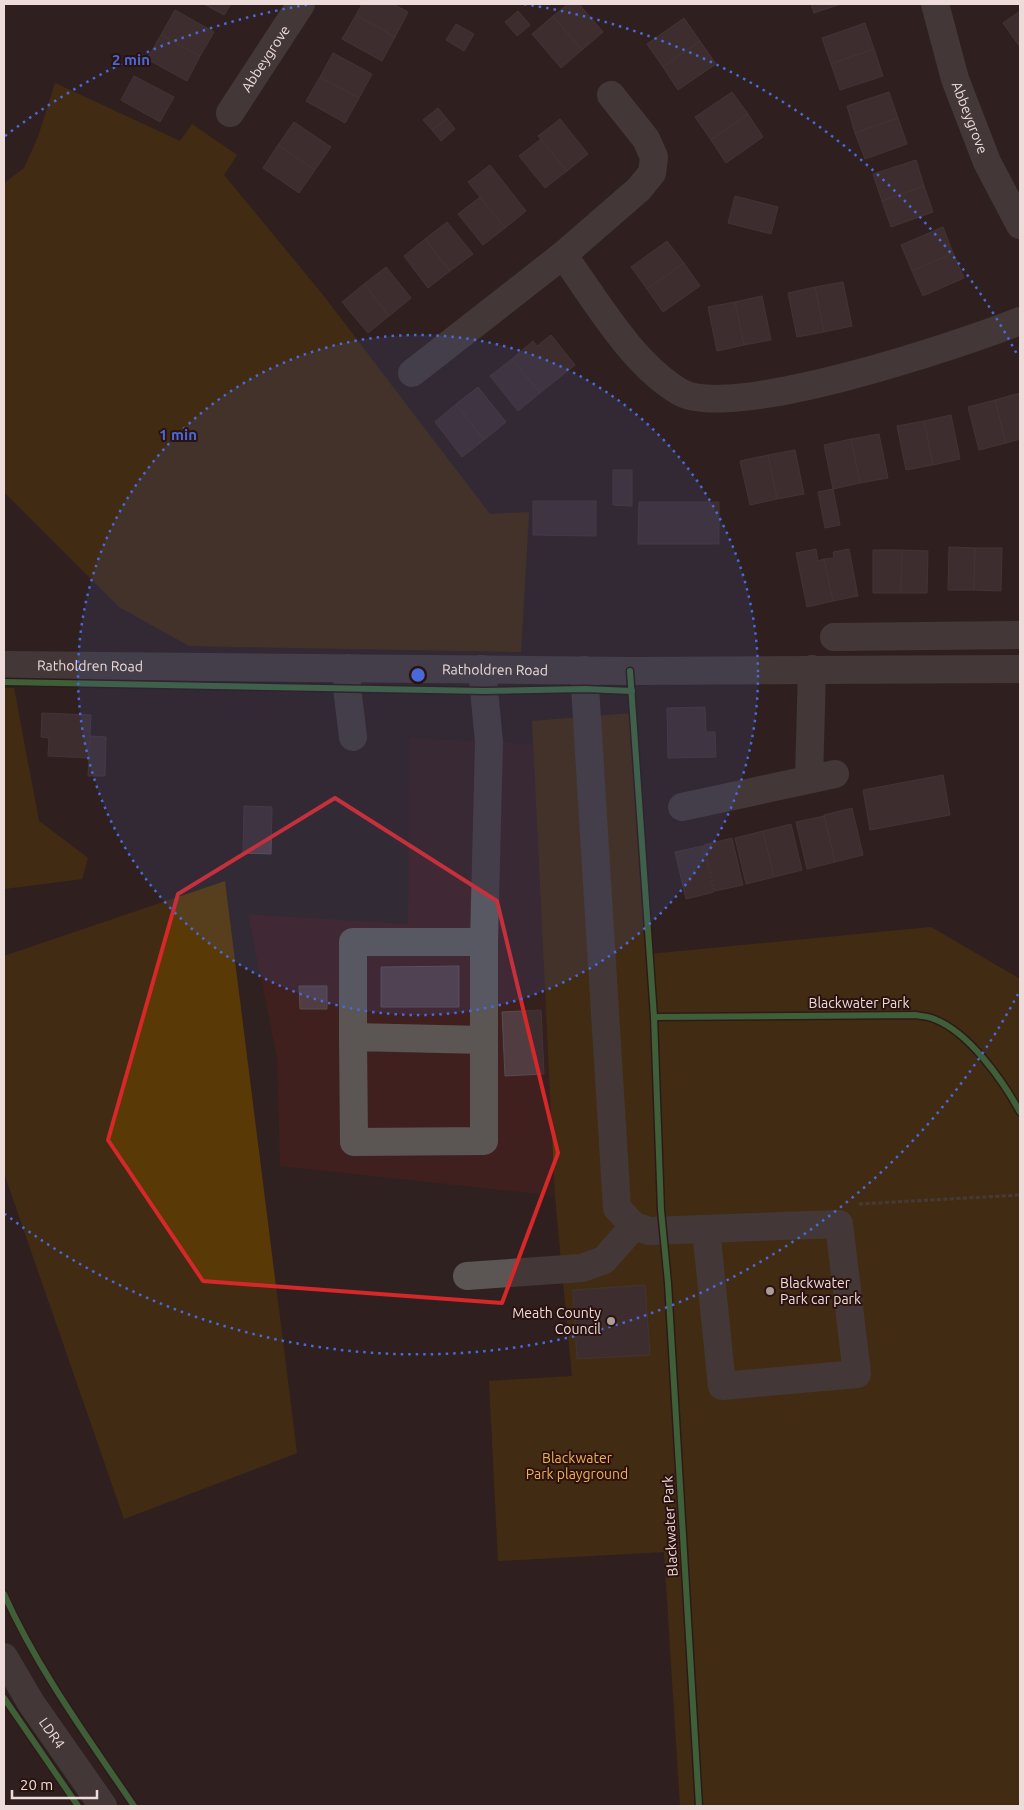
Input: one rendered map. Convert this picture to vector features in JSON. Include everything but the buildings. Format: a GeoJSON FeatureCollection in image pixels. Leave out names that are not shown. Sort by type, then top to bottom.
{"type":"FeatureCollection","features":[{"type":"Feature","properties":{"kind":"street","name":"Abbeygrove"},"geometry":{"type":"LineString","coordinates":[[230,114],[301,4]]}},
{"type":"Feature","properties":{"kind":"street","name":"Abbeygrove"},"geometry":{"type":"LineString","coordinates":[[935,4],[954,79],[987,162],[1020,225]]}},
{"type":"Feature","properties":{"kind":"street"},"geometry":{"type":"LineString","coordinates":[[412,373],[563,255],[639,189],[652,172],[654,157],[646,139],[611,95]]}},
{"type":"Feature","properties":{"kind":"street"},"geometry":{"type":"LineString","coordinates":[[563,255],[634,352],[661,379],[682,393],[712,399],[773,392],[867,372],[974,339],[1020,321]]}},
{"type":"Feature","properties":{"kind":"street"},"geometry":{"type":"LineString","coordinates":[[834,637],[1020,635]]}},
{"type":"Feature","properties":{"kind":"street"},"geometry":{"type":"LineString","coordinates":[[897,636],[898,670]]}},
{"type":"Feature","properties":{"kind":"street","name":"Ratholdren Road"},"geometry":{"type":"LineString","coordinates":[[4,665],[584,670],[1020,669]]}},
{"type":"Feature","properties":{"kind":"street"},"geometry":{"type":"LineString","coordinates":[[348,668],[347,688],[353,737]]}},
{"type":"Feature","properties":{"kind":"street"},"geometry":{"type":"LineString","coordinates":[[482,669],[489,742],[484,942],[484,1141],[354,1142],[354,942],[484,942]]}},
{"type":"Feature","properties":{"kind":"street"},"geometry":{"type":"LineString","coordinates":[[682,808],[822,777],[812,669]]}},
{"type":"Feature","properties":{"kind":"street"},"geometry":{"type":"LineString","coordinates":[[584,670],[617,1208],[634,1226],[649,1231],[839,1224],[857,1374],[722,1386],[706,1229]]}},
{"type":"Feature","properties":{"kind":"street"},"geometry":{"type":"LineString","coordinates":[[353,1037],[484,1040]]}},
{"type":"Feature","properties":{"kind":"street"},"geometry":{"type":"LineString","coordinates":[[467,1276],[582,1268],[604,1260],[634,1226]]}},
{"type":"Feature","properties":{"kind":"street","name":"LDR4"},"geometry":{"type":"LineString","coordinates":[[4,1657],[31,1703],[103,1806]]}},
{"type":"Feature","properties":{"kind":"path"},"geometry":{"type":"LineString","coordinates":[[839,1224],[860,1203],[1020,1195]]}},
{"type":"Feature","properties":{"kind":"highlighted area"},"geometry":{"type":"Polygon","coordinates":[[[335,798],[497,901],[558,1153],[502,1303],[203,1281],[108,1140],[178,894],[335,798]]]}},
{"type":"Feature","properties":{"kind":"shaded area"},"geometry":{"type":"Polygon","coordinates":[[[409,738],[533,744],[555,1196],[280,1166],[277,1058],[248,914],[408,924],[409,738]]]}},
{"type":"Feature","properties":{"kind":"green space"},"geometry":{"type":"Polygon","coordinates":[[[55,83],[180,141],[192,124],[237,155],[224,175],[323,295],[490,514],[529,512],[521,652],[189,646],[119,607],[4,492],[4,183],[24,168],[38,137],[55,83]]]}},
{"type":"Feature","properties":{"kind":"green space"},"geometry":{"type":"Polygon","coordinates":[[[4,688],[14,688],[39,821],[88,858],[82,879],[4,889],[4,688]]]}},
{"type":"Feature","properties":{"kind":"green space","name":"Blackwater Park playground"},"geometry":{"type":"Polygon","coordinates":[[[633,713],[650,954],[931,927],[1020,979],[1020,1806],[680,1806],[664,1552],[498,1561],[489,1381],[572,1376],[555,1196],[532,721],[633,713]]]}},
{"type":"Feature","properties":{"kind":"green space"},"geometry":{"type":"Polygon","coordinates":[[[225,881],[297,1453],[124,1519],[4,1173],[4,956],[225,881]]]}},
{"type":"Feature","properties":{"kind":"cycle path","name":"Blackwater Park"},"geometry":{"type":"LineString","coordinates":[[630,671],[654,1017],[661,1210],[668,1283],[699,1806]]}},
{"type":"Feature","properties":{"kind":"cycle path"},"geometry":{"type":"LineString","coordinates":[[4,682],[485,691],[585,689],[632,691]]}},
{"type":"Feature","properties":{"kind":"cycle path","name":"Blackwater Park"},"geometry":{"type":"LineString","coordinates":[[654,1017],[915,1015],[929,1017],[947,1025],[972,1046],[995,1072],[1020,1112]]}},
{"type":"Feature","properties":{"kind":"cycle path"},"geometry":{"type":"LineString","coordinates":[[4,1594],[17,1622],[48,1677],[134,1806]]}},
{"type":"Feature","properties":{"kind":"cycle path"},"geometry":{"type":"LineString","coordinates":[[4,1698],[78,1806]]}},
{"type":"Feature","properties":{"kind":"place","name":"Blackwater Park car park"},"geometry":{"type":"Point","coordinates":[770,1291]}},
{"type":"Feature","properties":{"kind":"place","name":"Meath County Council"},"geometry":{"type":"Point","coordinates":[611,1321]}}]}
